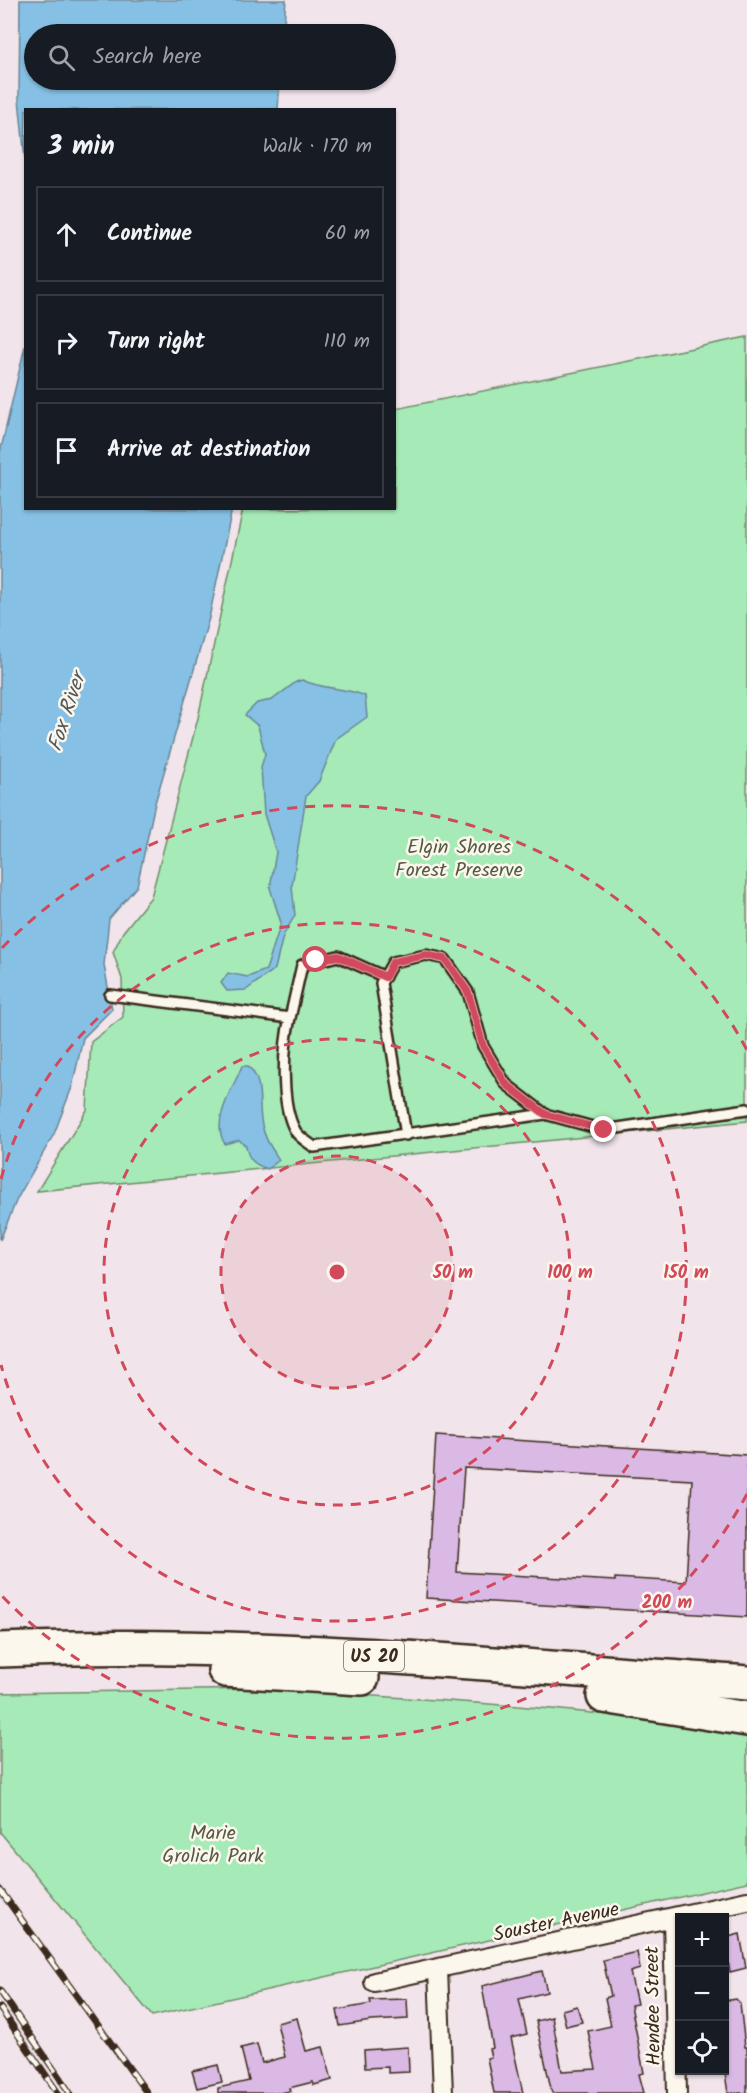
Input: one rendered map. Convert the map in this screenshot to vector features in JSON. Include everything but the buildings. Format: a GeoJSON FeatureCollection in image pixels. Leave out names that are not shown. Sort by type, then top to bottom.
{"type":"FeatureCollection","features":[{"type":"Feature","properties":{"kind":"highway","name":"US 20"},"geometry":{"type":"LineString","coordinates":[[0,1650],[134,1646],[291,1650],[747,1683]]}},
{"type":"Feature","properties":{"kind":"highway","name":"US 20"},"geometry":{"type":"LineString","coordinates":[[0,1670],[198,1669],[747,1705]]}},
{"type":"Feature","properties":{"kind":"highway"},"geometry":{"type":"LineString","coordinates":[[576,1671],[747,1671]]}},
{"type":"Feature","properties":{"kind":"highway"},"geometry":{"type":"LineString","coordinates":[[604,1696],[747,1719]]}},
{"type":"Feature","properties":{"kind":"street","name":"Souster Avenue"},"geometry":{"type":"LineString","coordinates":[[375,1982],[747,1902]]}},
{"type":"Feature","properties":{"kind":"street","name":"Hendee Street"},"geometry":{"type":"LineString","coordinates":[[673,1918],[677,2093]]}},
{"type":"Feature","properties":{"kind":"street"},"geometry":{"type":"LineString","coordinates":[[438,1970],[442,2093]]}},
{"type":"Feature","properties":{"kind":"lane"},"geometry":{"type":"LineString","coordinates":[[406,1135],[381,983],[393,962],[426,955],[445,959],[468,992],[483,1046],[506,1084],[545,1114],[604,1130],[747,1109]]}},
{"type":"Feature","properties":{"kind":"lane"},"geometry":{"type":"LineString","coordinates":[[385,977],[338,956],[302,965],[283,1062],[289,1118],[297,1135],[314,1147],[545,1114]]}},
{"type":"Feature","properties":{"kind":"lane"},"geometry":{"type":"LineString","coordinates":[[110,995],[290,1018]]}},
{"type":"Feature","properties":{"kind":"green space","name":"Elgin Shores Forest Preserve"},"geometry":{"type":"Polygon","coordinates":[[[747,337],[747,1121],[37,1191],[87,1110],[91,1042],[123,1017],[122,979],[113,952],[123,932],[151,897],[198,718],[243,510],[396,510],[396,409],[747,337]]]}},
{"type":"Feature","properties":{"kind":"green space","name":"Marie Grolich Park"},"geometry":{"type":"Polygon","coordinates":[[[266,1689],[568,1711],[688,1725],[747,1735],[747,1882],[152,2016],[0,1832],[0,1693],[266,1689]]]}},
{"type":"Feature","properties":{"kind":"water"},"geometry":{"type":"Polygon","coordinates":[[[20,0],[286,0],[284,24],[24,24],[24,90],[279,90],[278,108],[24,108],[24,149],[19,99],[20,0]]]}},
{"type":"Feature","properties":{"kind":"water","name":"Fox River"},"geometry":{"type":"Polygon","coordinates":[[[24,350],[24,510],[232,510],[209,618],[155,803],[137,886],[109,919],[104,965],[112,1009],[83,1038],[72,1087],[54,1134],[17,1199],[0,1240],[0,453],[24,350]]]}},
{"type":"Feature","properties":{"kind":"water"},"geometry":{"type":"Polygon","coordinates":[[[302,680],[365,696],[367,717],[336,739],[319,781],[306,796],[292,886],[295,915],[283,936],[275,969],[246,990],[227,991],[221,983],[228,973],[248,977],[266,970],[281,923],[270,888],[276,852],[264,814],[261,767],[265,754],[258,726],[245,715],[257,703],[272,700],[302,680]]]}},
{"type":"Feature","properties":{"kind":"water"},"geometry":{"type":"Polygon","coordinates":[[[242,1066],[248,1066],[257,1079],[263,1130],[279,1160],[268,1169],[253,1161],[248,1155],[246,1146],[239,1140],[225,1144],[221,1135],[221,1115],[224,1105],[242,1066]]]}},
{"type":"Feature","properties":{"kind":"railway"},"geometry":{"type":"LineString","coordinates":[[0,1890],[147,2093]]}},
{"type":"Feature","properties":{"kind":"railway"},"geometry":{"type":"LineString","coordinates":[[0,1991],[70,2093]]}},
{"type":"Feature","properties":{"kind":"railway"},"geometry":{"type":"LineString","coordinates":[[0,2008],[58,2093]]}},
{"type":"Feature","properties":{"kind":"route"},"geometry":{"type":"LineString","coordinates":[[316,960],[338,956],[385,977],[393,962],[426,955],[445,959],[468,992],[483,1046],[506,1084],[545,1114],[604,1130]]}}]}
